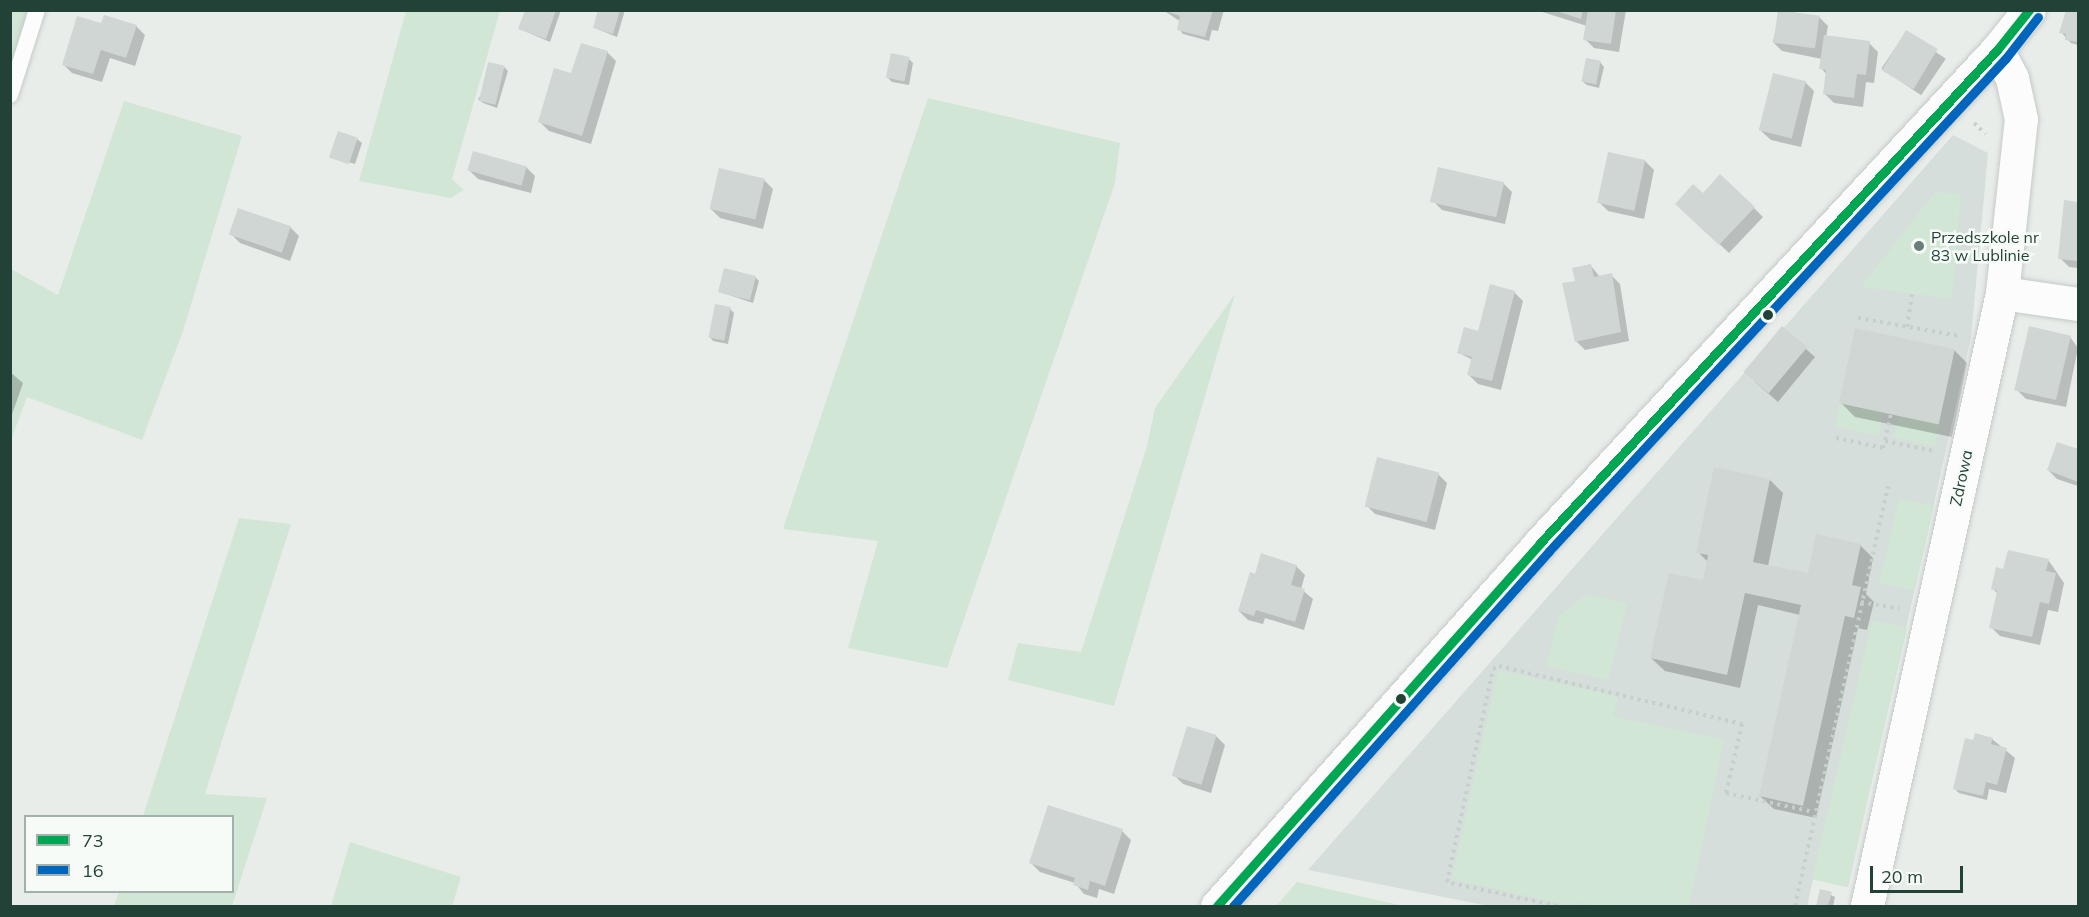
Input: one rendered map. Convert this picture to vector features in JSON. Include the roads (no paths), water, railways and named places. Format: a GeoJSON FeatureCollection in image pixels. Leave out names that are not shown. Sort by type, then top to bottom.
{"type":"FeatureCollection","features":[{"type":"Feature","properties":{"kind":"street"},"geometry":{"type":"LineString","coordinates":[[1217,906],[1540,543],[1997,50],[2029,10]]}},
{"type":"Feature","properties":{"kind":"street","name":"Zdrowa"},"geometry":{"type":"LineString","coordinates":[[1867,906],[2002,293],[2021,119],[2012,78],[1997,50]]}},
{"type":"Feature","properties":{"kind":"street"},"geometry":{"type":"LineString","coordinates":[[2002,293],[2079,304]]}},
{"type":"Feature","properties":{"kind":"lane"},"geometry":{"type":"LineString","coordinates":[[10,94],[37,10]]}},
{"type":"Feature","properties":{"kind":"place","name":"Przedszkole nr 83 w Lublinie"},"geometry":{"type":"Point","coordinates":[1919,246]}}]}
